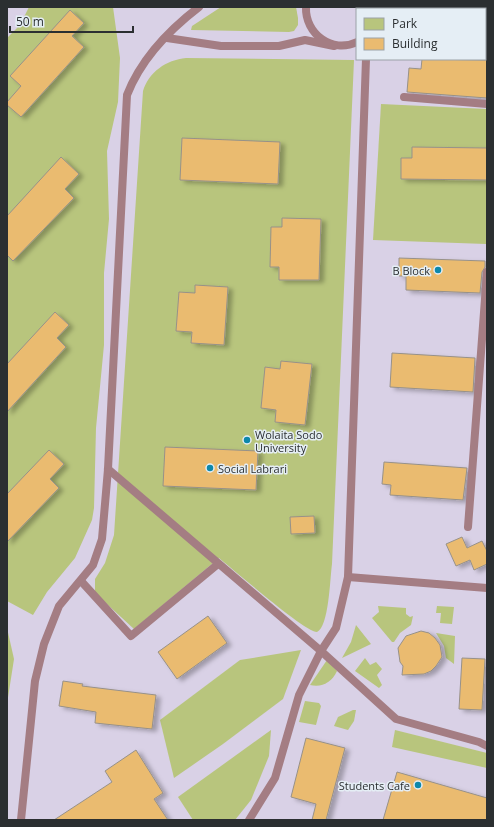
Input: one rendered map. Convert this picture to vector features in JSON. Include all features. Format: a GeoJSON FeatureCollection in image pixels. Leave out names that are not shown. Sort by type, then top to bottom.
{"type":"FeatureCollection","features":[{"type":"Feature","properties":{"kind":"lane"},"geometry":{"type":"LineString","coordinates":[[22,820],[35,681],[42,651],[59,606],[93,565],[102,539],[108,469],[127,95],[141,65],[181,21],[199,7]]}},
{"type":"Feature","properties":{"kind":"lane"},"geometry":{"type":"LineString","coordinates":[[306,7],[308,22],[312,30],[318,37],[334,46]]}},
{"type":"Feature","properties":{"kind":"lane"},"geometry":{"type":"LineString","coordinates":[[478,7],[487,8]]}},
{"type":"Feature","properties":{"kind":"lane"},"geometry":{"type":"LineString","coordinates":[[167,38],[221,46],[279,46],[305,40],[334,46],[356,42]]}},
{"type":"Feature","properties":{"kind":"lane"},"geometry":{"type":"LineString","coordinates":[[249,820],[275,778],[299,695],[321,651],[336,628],[348,578],[366,60]]}},
{"type":"Feature","properties":{"kind":"lane"},"geometry":{"type":"LineString","coordinates":[[404,97],[487,104]]}},
{"type":"Feature","properties":{"kind":"lane"},"geometry":{"type":"LineString","coordinates":[[468,527],[487,272]]}},
{"type":"Feature","properties":{"kind":"lane"},"geometry":{"type":"LineString","coordinates":[[108,469],[321,651],[396,719],[479,742],[487,746]]}},
{"type":"Feature","properties":{"kind":"lane"},"geometry":{"type":"LineString","coordinates":[[81,581],[131,636],[218,564]]}},
{"type":"Feature","properties":{"kind":"lane"},"geometry":{"type":"LineString","coordinates":[[348,578],[487,588]]}},
{"type":"Feature","properties":{"kind":"shaded area","name":"Wolaita Sodo University"},"geometry":{"type":"Polygon","coordinates":[[[7,7],[487,7],[487,820],[7,820],[7,7]]]}},
{"type":"Feature","properties":{"kind":"green space"},"geometry":{"type":"Polygon","coordinates":[[[29,7],[113,7],[120,58],[118,102],[107,151],[109,219],[104,273],[104,345],[96,428],[94,508],[92,520],[75,558],[47,592],[33,615],[7,601],[7,38],[20,25],[29,7]]]}},
{"type":"Feature","properties":{"kind":"green space"},"geometry":{"type":"Polygon","coordinates":[[[221,7],[296,7],[298,25],[294,31],[289,32],[191,30],[192,26],[221,7]]]}},
{"type":"Feature","properties":{"kind":"green space"},"geometry":{"type":"Polygon","coordinates":[[[186,58],[354,60],[332,564],[330,590],[326,612],[321,628],[317,632],[285,612],[219,558],[134,629],[95,593],[95,579],[105,563],[114,535],[143,91],[149,78],[159,68],[172,61],[186,58]]]}},
{"type":"Feature","properties":{"kind":"green space"},"geometry":{"type":"Polygon","coordinates":[[[381,104],[487,109],[486,244],[373,240],[381,104]]]}},
{"type":"Feature","properties":{"kind":"green space"},"geometry":{"type":"Polygon","coordinates":[[[378,606],[406,608],[406,614],[410,617],[413,616],[411,625],[400,633],[394,642],[392,642],[372,618],[379,612],[378,606]]]}},
{"type":"Feature","properties":{"kind":"green space"},"geometry":{"type":"Polygon","coordinates":[[[437,606],[454,607],[452,624],[440,623],[441,613],[436,613],[437,606]]]}},
{"type":"Feature","properties":{"kind":"green space"},"geometry":{"type":"Polygon","coordinates":[[[356,625],[371,644],[342,658],[351,642],[356,625]]]}},
{"type":"Feature","properties":{"kind":"green space"},"geometry":{"type":"Polygon","coordinates":[[[7,628],[14,659],[7,704],[7,628]]]}},
{"type":"Feature","properties":{"kind":"green space"},"geometry":{"type":"Polygon","coordinates":[[[436,633],[455,636],[454,664],[446,658],[444,646],[436,633]]]}},
{"type":"Feature","properties":{"kind":"green space"},"geometry":{"type":"Polygon","coordinates":[[[301,650],[283,699],[223,744],[174,778],[160,720],[240,660],[301,650]]]}},
{"type":"Feature","properties":{"kind":"green space"},"geometry":{"type":"Polygon","coordinates":[[[365,658],[370,665],[376,662],[382,669],[377,675],[382,685],[379,688],[355,671],[365,658]]]}},
{"type":"Feature","properties":{"kind":"green space"},"geometry":{"type":"Polygon","coordinates":[[[327,660],[337,671],[335,675],[322,685],[310,685],[327,660]]]}},
{"type":"Feature","properties":{"kind":"green space"},"geometry":{"type":"Polygon","coordinates":[[[305,701],[319,703],[321,706],[316,725],[299,722],[305,701]]]}},
{"type":"Feature","properties":{"kind":"green space"},"geometry":{"type":"Polygon","coordinates":[[[356,710],[354,721],[348,730],[334,726],[338,717],[356,710]]]}},
{"type":"Feature","properties":{"kind":"green space"},"geometry":{"type":"Polygon","coordinates":[[[271,730],[269,756],[251,800],[235,820],[193,820],[178,797],[271,730]]]}},
{"type":"Feature","properties":{"kind":"green space"},"geometry":{"type":"Polygon","coordinates":[[[395,730],[487,753],[487,768],[392,747],[395,730]]]}},
{"type":"Feature","properties":{"kind":"building"},"geometry":{"type":"Polygon","coordinates":[[[70,10],[84,23],[72,36],[84,47],[21,117],[7,105],[7,102],[21,86],[10,76],[70,10]]]}},
{"type":"Feature","properties":{"kind":"building"},"geometry":{"type":"Polygon","coordinates":[[[422,60],[487,60],[487,98],[407,92],[409,68],[421,69],[422,60]]]}},
{"type":"Feature","properties":{"kind":"building"},"geometry":{"type":"Polygon","coordinates":[[[182,138],[280,142],[278,184],[180,180],[182,138]]]}},
{"type":"Feature","properties":{"kind":"building"},"geometry":{"type":"Polygon","coordinates":[[[412,147],[487,148],[487,180],[401,179],[401,158],[412,158],[412,147]]]}},
{"type":"Feature","properties":{"kind":"building"},"geometry":{"type":"Polygon","coordinates":[[[61,157],[79,174],[65,189],[74,198],[13,261],[7,255],[7,216],[61,157]]]}},
{"type":"Feature","properties":{"kind":"building"},"geometry":{"type":"Polygon","coordinates":[[[282,218],[321,219],[319,280],[279,280],[279,267],[270,267],[271,227],[282,227],[282,218]]]}},
{"type":"Feature","properties":{"kind":"building"},"geometry":{"type":"Polygon","coordinates":[[[399,258],[485,261],[485,267],[482,272],[480,293],[406,290],[406,276],[399,276],[399,258]]]}},
{"type":"Feature","properties":{"kind":"building"},"geometry":{"type":"Polygon","coordinates":[[[195,285],[228,287],[224,345],[191,343],[192,332],[176,331],[179,292],[195,293],[195,285]]]}},
{"type":"Feature","properties":{"kind":"building"},"geometry":{"type":"Polygon","coordinates":[[[55,312],[69,325],[57,338],[66,347],[7,412],[7,364],[55,312]]]}},
{"type":"Feature","properties":{"kind":"building"},"geometry":{"type":"Polygon","coordinates":[[[392,353],[475,358],[473,392],[390,387],[392,353]]]}},
{"type":"Feature","properties":{"kind":"building"},"geometry":{"type":"Polygon","coordinates":[[[281,361],[312,364],[305,425],[275,422],[276,410],[261,408],[265,367],[280,369],[281,361]]]}},
{"type":"Feature","properties":{"kind":"building","name":"Social Labrari"},"geometry":{"type":"Polygon","coordinates":[[[165,447],[258,451],[256,490],[163,486],[165,447]]]}},
{"type":"Feature","properties":{"kind":"building"},"geometry":{"type":"Polygon","coordinates":[[[49,450],[64,464],[50,479],[59,488],[7,542],[7,494],[49,450]]]}},
{"type":"Feature","properties":{"kind":"building"},"geometry":{"type":"Polygon","coordinates":[[[384,462],[467,468],[463,500],[390,495],[391,485],[382,484],[384,462]]]}},
{"type":"Feature","properties":{"kind":"building"},"geometry":{"type":"Polygon","coordinates":[[[314,516],[315,533],[291,534],[290,517],[314,516]]]}},
{"type":"Feature","properties":{"kind":"building"},"geometry":{"type":"Polygon","coordinates":[[[462,537],[467,548],[482,541],[487,551],[487,564],[474,570],[470,560],[456,566],[446,544],[462,537]]]}},
{"type":"Feature","properties":{"kind":"building"},"geometry":{"type":"Polygon","coordinates":[[[208,616],[227,643],[177,679],[158,652],[208,616]]]}},
{"type":"Feature","properties":{"kind":"building"},"geometry":{"type":"Polygon","coordinates":[[[421,631],[429,633],[435,638],[440,645],[442,657],[431,671],[424,674],[402,675],[403,666],[400,662],[398,648],[406,636],[421,631]]]}},
{"type":"Feature","properties":{"kind":"building"},"geometry":{"type":"Polygon","coordinates":[[[462,658],[485,659],[482,710],[459,709],[462,658]]]}},
{"type":"Feature","properties":{"kind":"building"},"geometry":{"type":"Polygon","coordinates":[[[63,681],[83,684],[82,686],[156,695],[152,729],[95,723],[96,712],[59,706],[63,681]]]}},
{"type":"Feature","properties":{"kind":"building"},"geometry":{"type":"Polygon","coordinates":[[[306,738],[345,748],[326,820],[312,820],[316,804],[291,797],[306,738]]]}},
{"type":"Feature","properties":{"kind":"building"},"geometry":{"type":"Polygon","coordinates":[[[136,750],[163,793],[154,799],[168,820],[54,820],[112,782],[105,771],[136,750]]]}},
{"type":"Feature","properties":{"kind":"building","name":"Students Cafe"},"geometry":{"type":"Polygon","coordinates":[[[397,772],[487,798],[487,820],[383,820],[397,772]]]}},
{"type":"Feature","properties":{"kind":"place","name":"B Block"},"geometry":{"type":"Point","coordinates":[438,270]}},
{"type":"Feature","properties":{"kind":"place","name":"Wolaita Sodo University"},"geometry":{"type":"Point","coordinates":[247,440]}},
{"type":"Feature","properties":{"kind":"place","name":"Social Labrari"},"geometry":{"type":"Point","coordinates":[210,468]}},
{"type":"Feature","properties":{"kind":"place","name":"Students Cafe"},"geometry":{"type":"Point","coordinates":[418,785]}}]}
